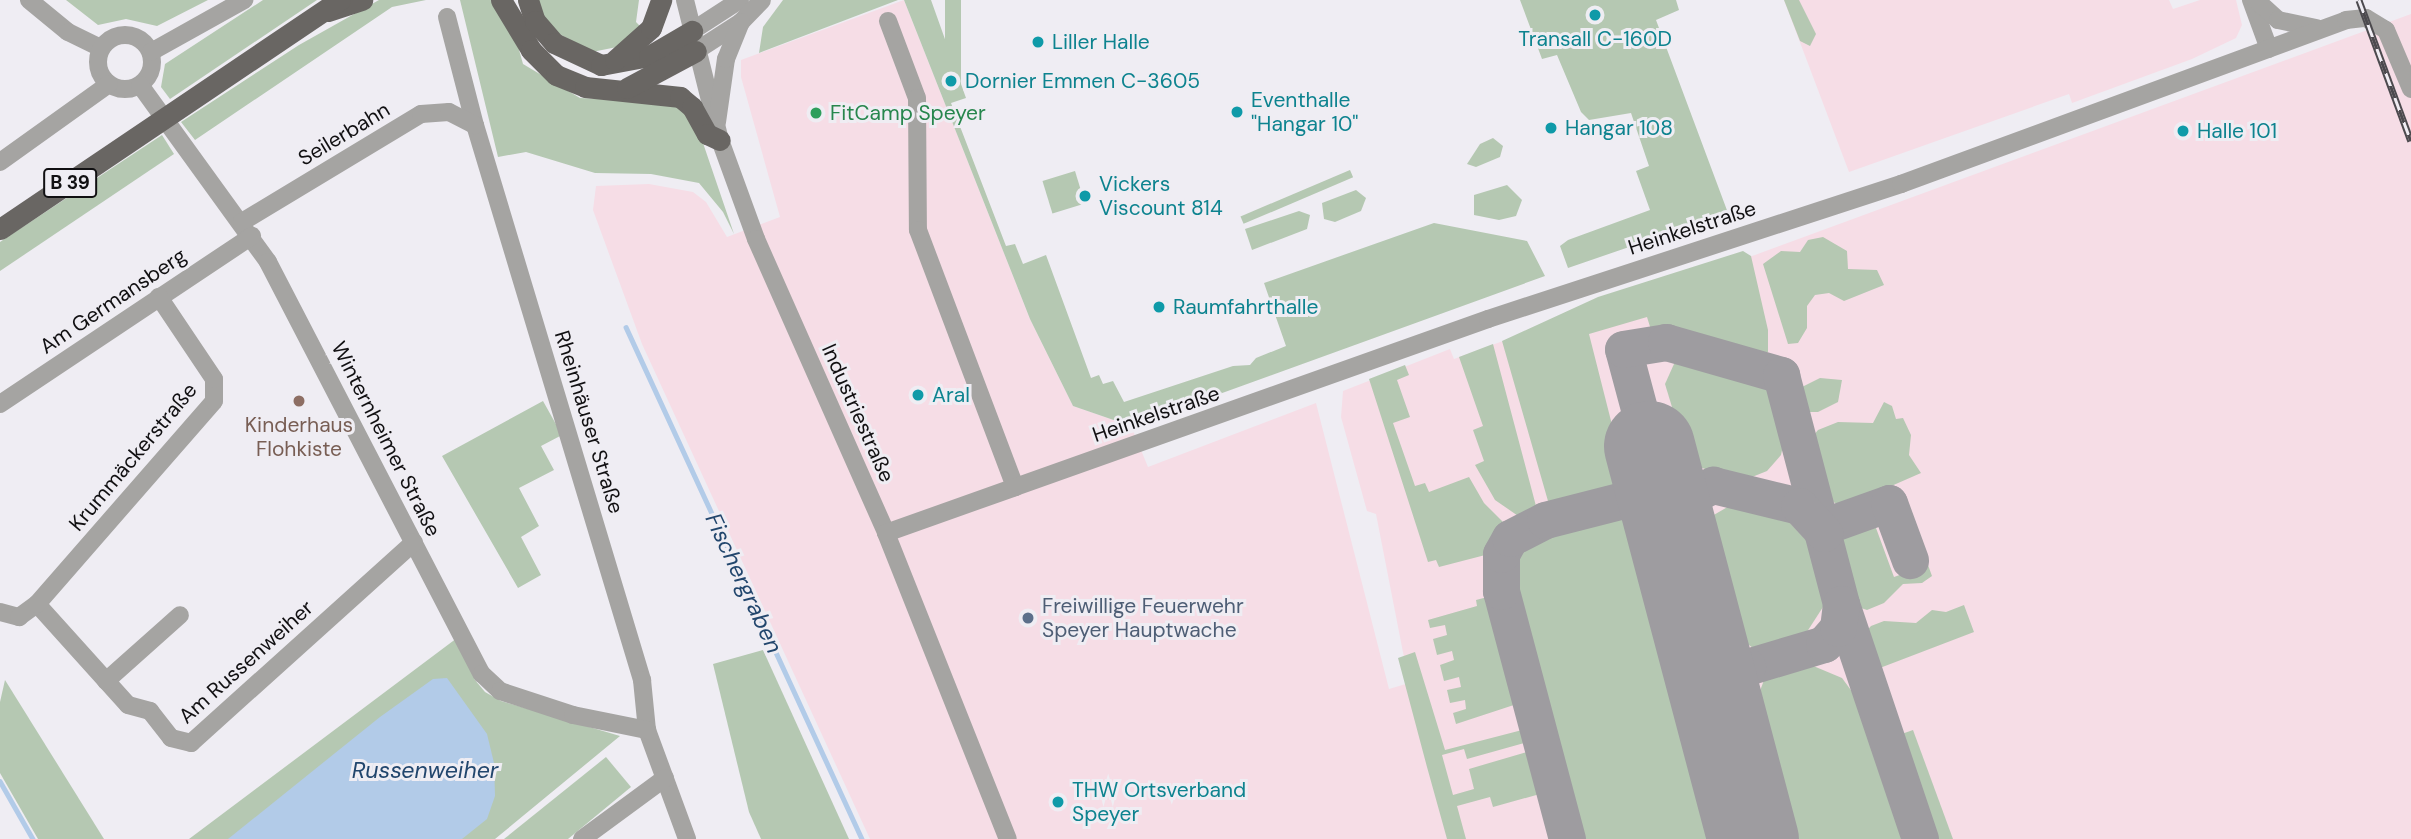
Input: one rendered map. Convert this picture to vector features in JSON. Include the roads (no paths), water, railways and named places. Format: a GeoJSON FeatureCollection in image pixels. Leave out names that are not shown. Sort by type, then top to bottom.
{"type":"FeatureCollection","features":[{"type":"Feature","properties":{"kind":"main road","name":"B 39"},"geometry":{"type":"LineString","coordinates":[[0,229],[340,0]]}},
{"type":"Feature","properties":{"kind":"main road"},"geometry":{"type":"LineString","coordinates":[[320,14],[362,0]]}},
{"type":"Feature","properties":{"kind":"main road"},"geometry":{"type":"LineString","coordinates":[[500,0],[544,67],[585,87],[625,89],[680,97],[692,107],[707,134],[718,133]]}},
{"type":"Feature","properties":{"kind":"main road"},"geometry":{"type":"LineString","coordinates":[[528,0],[536,21],[554,43],[588,62],[608,65],[649,56],[694,41]]}},
{"type":"Feature","properties":{"kind":"main road"},"geometry":{"type":"LineString","coordinates":[[608,65],[651,28],[661,0]]}},
{"type":"Feature","properties":{"kind":"main road"},"geometry":{"type":"LineString","coordinates":[[625,89],[694,41]]}},
{"type":"Feature","properties":{"kind":"street"},"geometry":{"type":"LineString","coordinates":[[29,0],[68,33],[101,48]]}},
{"type":"Feature","properties":{"kind":"street"},"geometry":{"type":"LineString","coordinates":[[151,52],[244,0]]}},
{"type":"Feature","properties":{"kind":"street","name":"Industriestraße"},"geometry":{"type":"LineString","coordinates":[[685,0],[718,133],[756,239],[886,533],[1008,839]]}},
{"type":"Feature","properties":{"kind":"street"},"geometry":{"type":"LineString","coordinates":[[694,41],[740,0]]}},
{"type":"Feature","properties":{"kind":"street"},"geometry":{"type":"LineString","coordinates":[[718,133],[726,60],[741,22],[762,0]]}},
{"type":"Feature","properties":{"kind":"street"},"geometry":{"type":"LineString","coordinates":[[2254,0],[2292,26],[2324,29]]}},
{"type":"Feature","properties":{"kind":"street"},"geometry":{"type":"LineString","coordinates":[[2254,0],[2269,49]]}},
{"type":"Feature","properties":{"kind":"street","name":"Rheinhäuser Straße"},"geometry":{"type":"LineString","coordinates":[[447,17],[475,125],[642,680],[647,730],[687,839]]}},
{"type":"Feature","properties":{"kind":"street","name":"Heinkelstraße"},"geometry":{"type":"LineString","coordinates":[[886,533],[1500,315],[1901,184],[2355,18],[2380,25],[2390,37],[2411,89]]}},
{"type":"Feature","properties":{"kind":"street"},"geometry":{"type":"LineString","coordinates":[[888,21],[917,98],[918,230],[1016,486]]}},
{"type":"Feature","properties":{"kind":"street"},"geometry":{"type":"LineString","coordinates":[[694,41],[741,22]]}},
{"type":"Feature","properties":{"kind":"street"},"geometry":{"type":"LineString","coordinates":[[127,35],[145,44],[151,52],[151,70],[141,85],[119,89],[109,84],[99,72],[101,48],[108,41],[127,35]]}},
{"type":"Feature","properties":{"kind":"street"},"geometry":{"type":"LineString","coordinates":[[0,162],[109,84]]}},
{"type":"Feature","properties":{"kind":"street","name":"Winternheimer Straße"},"geometry":{"type":"LineString","coordinates":[[141,85],[247,229],[414,542],[470,656],[500,691],[573,715],[647,730]]}},
{"type":"Feature","properties":{"kind":"street","name":"Seilerbahn"},"geometry":{"type":"LineString","coordinates":[[247,229],[421,114],[449,112],[475,125]]}},
{"type":"Feature","properties":{"kind":"street","name":"Am Germansberg"},"geometry":{"type":"LineString","coordinates":[[0,404],[159,297],[247,229]]}},
{"type":"Feature","properties":{"kind":"street","name":"Krummäckerstraße"},"geometry":{"type":"LineString","coordinates":[[37,604],[217,391],[214,379],[159,297]]}},
{"type":"Feature","properties":{"kind":"street","name":"Am Russenweiher"},"geometry":{"type":"LineString","coordinates":[[37,604],[128,705],[150,711],[171,738],[191,743],[414,542]]}},
{"type":"Feature","properties":{"kind":"street"},"geometry":{"type":"LineString","coordinates":[[0,611],[19,617],[37,604]]}},
{"type":"Feature","properties":{"kind":"street"},"geometry":{"type":"LineString","coordinates":[[106,681],[180,615]]}},
{"type":"Feature","properties":{"kind":"street"},"geometry":{"type":"LineString","coordinates":[[582,839],[665,778]]}},
{"type":"Feature","properties":{"kind":"water","name":"Russenweiher"},"geometry":{"type":"Polygon","coordinates":[[[447,678],[487,734],[494,763],[495,796],[487,819],[462,839],[228,839],[380,717],[433,679],[447,678]]]}},
{"type":"Feature","properties":{"kind":"waterway","name":"Fischergraben"},"geometry":{"type":"LineString","coordinates":[[626,327],[862,839]]}},
{"type":"Feature","properties":{"kind":"waterway"},"geometry":{"type":"LineString","coordinates":[[0,781],[33,839]]}},
{"type":"Feature","properties":{"kind":"railway"},"geometry":{"type":"LineString","coordinates":[[2359,0],[2411,141]]}},
{"type":"Feature","properties":{"kind":"place","name":"Transall C-160D"},"geometry":{"type":"Point","coordinates":[1595,15]}},
{"type":"Feature","properties":{"kind":"place","name":"Liller Halle"},"geometry":{"type":"Point","coordinates":[1038,42]}},
{"type":"Feature","properties":{"kind":"place","name":"Dornier Emmen C-3605"},"geometry":{"type":"Point","coordinates":[951,81]}},
{"type":"Feature","properties":{"kind":"place","name":"Eventhalle \"Hangar 10\""},"geometry":{"type":"Point","coordinates":[1237,112]}},
{"type":"Feature","properties":{"kind":"place","name":"FitCamp Speyer"},"geometry":{"type":"Point","coordinates":[816,113]}},
{"type":"Feature","properties":{"kind":"place","name":"Hangar 108"},"geometry":{"type":"Point","coordinates":[1551,128]}},
{"type":"Feature","properties":{"kind":"place","name":"Halle 101"},"geometry":{"type":"Point","coordinates":[2183,131]}},
{"type":"Feature","properties":{"kind":"place","name":"Vickers Viscount 814"},"geometry":{"type":"Point","coordinates":[1085,196]}},
{"type":"Feature","properties":{"kind":"place","name":"Raumfahrthalle"},"geometry":{"type":"Point","coordinates":[1159,307]}},
{"type":"Feature","properties":{"kind":"place","name":"Aral"},"geometry":{"type":"Point","coordinates":[918,395]}},
{"type":"Feature","properties":{"kind":"place","name":"Kinderhaus Flohkiste"},"geometry":{"type":"Point","coordinates":[299,401]}},
{"type":"Feature","properties":{"kind":"place","name":"Freiwillige Feuerwehr Speyer Hauptwache"},"geometry":{"type":"Point","coordinates":[1028,618]}},
{"type":"Feature","properties":{"kind":"place","name":"THW Ortsverband Speyer"},"geometry":{"type":"Point","coordinates":[1058,802]}}]}
